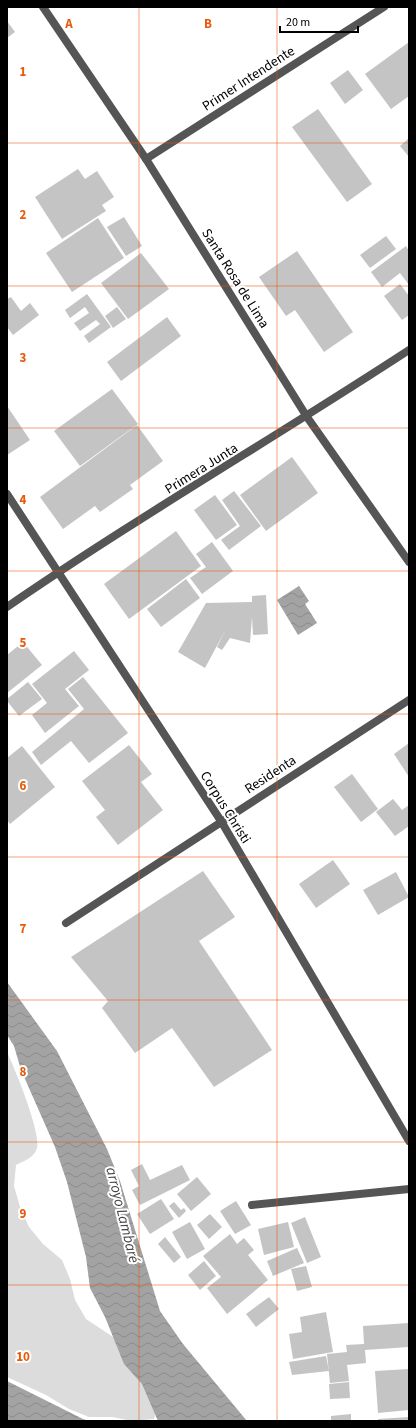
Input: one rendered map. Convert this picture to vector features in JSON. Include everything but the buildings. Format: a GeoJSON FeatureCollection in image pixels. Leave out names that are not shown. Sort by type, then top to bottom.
{"type":"FeatureCollection","features":[{"type":"Feature","properties":{"kind":"street","name":"Santa Rosa de Lima"},"geometry":{"type":"LineString","coordinates":[[43,7],[146,159],[307,417],[409,562]]}},
{"type":"Feature","properties":{"kind":"street","name":"Primer Intendente"},"geometry":{"type":"LineString","coordinates":[[146,159],[384,7]]}},
{"type":"Feature","properties":{"kind":"street","name":"Primera Junta"},"geometry":{"type":"LineString","coordinates":[[7,607],[59,571],[307,417],[409,350]]}},
{"type":"Feature","properties":{"kind":"street","name":"Corpus Christi"},"geometry":{"type":"LineString","coordinates":[[7,494],[59,571],[221,821],[409,1141]]}},
{"type":"Feature","properties":{"kind":"street","name":"Residenta"},"geometry":{"type":"LineString","coordinates":[[66,923],[409,700]]}},
{"type":"Feature","properties":{"kind":"street"},"geometry":{"type":"LineString","coordinates":[[252,1205],[409,1189]]}},
{"type":"Feature","properties":{"kind":"shaded area"},"geometry":{"type":"Polygon","coordinates":[[[7,1052],[26,1100],[37,1140],[37,1148],[34,1154],[16,1165],[14,1186],[20,1207],[29,1227],[43,1244],[62,1260],[70,1279],[75,1300],[86,1319],[142,1356],[162,1396],[154,1419],[132,1421],[112,1417],[89,1417],[69,1409],[46,1395],[7,1377],[7,1052]]]}},
{"type":"Feature","properties":{"kind":"water"},"geometry":{"type":"Polygon","coordinates":[[[299,586],[309,601],[305,604],[317,623],[298,635],[277,600],[299,586]]]}},
{"type":"Feature","properties":{"kind":"water","name":"arroyo Lambaré"},"geometry":{"type":"Polygon","coordinates":[[[7,982],[57,1051],[107,1149],[120,1181],[160,1311],[183,1344],[247,1421],[158,1421],[142,1384],[124,1364],[105,1317],[90,1288],[86,1257],[67,1182],[55,1147],[21,1070],[14,1046],[7,1035],[7,982]]]}},
{"type":"Feature","properties":{"kind":"water"},"geometry":{"type":"Polygon","coordinates":[[[7,1381],[83,1419],[89,1421],[7,1421],[7,1381]]]}}]}
